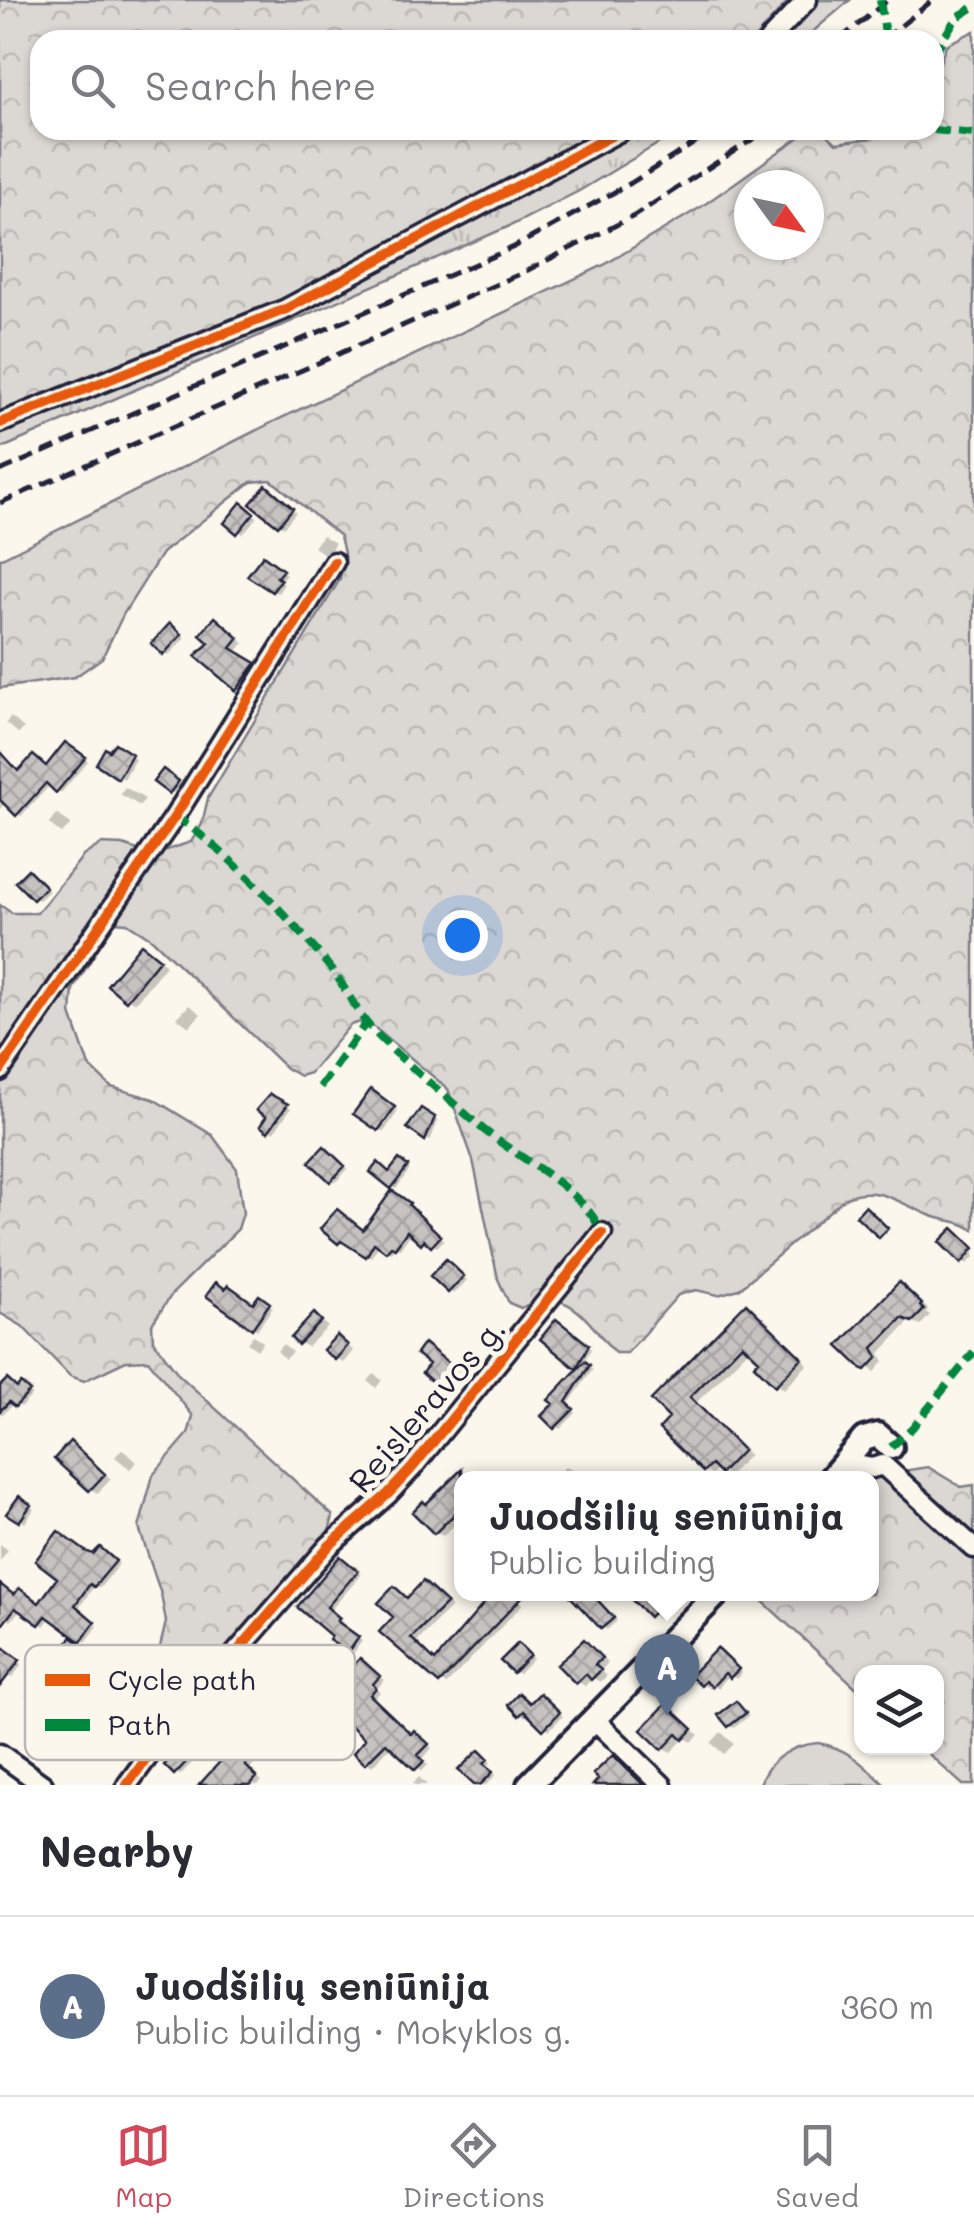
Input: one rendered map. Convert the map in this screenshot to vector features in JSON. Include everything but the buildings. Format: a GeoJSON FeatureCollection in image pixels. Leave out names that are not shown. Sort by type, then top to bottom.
{"type":"FeatureCollection","features":[{"type":"Feature","properties":{"kind":"main road"},"geometry":{"type":"LineString","coordinates":[[839,1471],[864,1438],[871,1435],[886,1439],[887,1456]]}},
{"type":"Feature","properties":{"kind":"main road"},"geometry":{"type":"LineString","coordinates":[[529,1785],[711,1601]]}},
{"type":"Feature","properties":{"kind":"street"},"geometry":{"type":"LineString","coordinates":[[778,30],[807,0]]}},
{"type":"Feature","properties":{"kind":"street"},"geometry":{"type":"LineString","coordinates":[[0,423],[286,309],[603,140]]}},
{"type":"Feature","properties":{"kind":"street"},"geometry":{"type":"LineString","coordinates":[[0,1070],[186,799],[334,562]]}},
{"type":"Feature","properties":{"kind":"street","name":"Reisleravos g."},"geometry":{"type":"LineString","coordinates":[[243,1645],[329,1546],[412,1468],[602,1233]]}},
{"type":"Feature","properties":{"kind":"street"},"geometry":{"type":"LineString","coordinates":[[887,1456],[974,1548]]}},
{"type":"Feature","properties":{"kind":"street"},"geometry":{"type":"LineString","coordinates":[[594,1719],[662,1785]]}},
{"type":"Feature","properties":{"kind":"street"},"geometry":{"type":"LineString","coordinates":[[0,1754],[42,1785]]}},
{"type":"Feature","properties":{"kind":"street","name":"Reisleravos g."},"geometry":{"type":"LineString","coordinates":[[127,1785],[145,1760]]}},
{"type":"Feature","properties":{"kind":"green space"},"geometry":{"type":"Polygon","coordinates":[[[0,0],[789,0],[762,30],[30,30],[30,140],[585,140],[283,302],[0,414],[0,0]]]}},
{"type":"Feature","properties":{"kind":"green space"},"geometry":{"type":"Polygon","coordinates":[[[789,0],[850,0],[815,30],[762,30],[789,0]]]}},
{"type":"Feature","properties":{"kind":"green space"},"geometry":{"type":"Polygon","coordinates":[[[974,31],[974,1230],[878,1194],[846,1197],[739,1289],[718,1295],[696,1290],[678,1295],[627,1353],[615,1353],[585,1318],[564,1303],[537,1301],[521,1308],[509,1303],[498,1279],[473,1160],[448,1089],[374,1027],[360,1022],[350,1025],[310,1073],[300,1076],[286,1068],[152,939],[127,923],[114,922],[73,989],[71,1014],[89,1066],[111,1087],[153,1099],[212,1135],[237,1169],[243,1213],[238,1229],[172,1294],[152,1324],[153,1340],[179,1375],[333,1516],[329,1532],[230,1645],[160,1645],[166,1622],[161,1594],[139,1528],[153,1475],[188,1434],[193,1416],[148,1360],[126,1361],[84,1381],[70,1376],[22,1326],[0,1313],[0,905],[12,913],[37,913],[83,856],[101,844],[123,845],[152,855],[191,842],[202,824],[208,798],[340,579],[344,553],[340,536],[271,480],[251,482],[162,553],[124,613],[102,658],[75,677],[0,688],[0,559],[277,420],[604,265],[734,184],[734,260],[824,260],[824,170],[753,170],[795,140],[944,140],[944,51],[946,45],[974,31]]]}},
{"type":"Feature","properties":{"kind":"green space"},"geometry":{"type":"Polygon","coordinates":[[[583,140],[664,140],[512,225],[0,449],[0,414],[583,140]]]}},
{"type":"Feature","properties":{"kind":"green space"},"geometry":{"type":"Polygon","coordinates":[[[928,1467],[961,1487],[974,1485],[974,1785],[963,1785],[930,1755],[944,1755],[944,1665],[854,1665],[854,1686],[762,1601],[879,1601],[879,1475],[928,1467]]]}},
{"type":"Feature","properties":{"kind":"green space"},"geometry":{"type":"Polygon","coordinates":[[[818,1743],[847,1753],[885,1785],[760,1785],[768,1768],[782,1755],[818,1743]]]}},
{"type":"Feature","properties":{"kind":"railway"},"geometry":{"type":"LineString","coordinates":[[851,30],[888,0]]}},
{"type":"Feature","properties":{"kind":"railway"},"geometry":{"type":"LineString","coordinates":[[896,30],[933,0]]}},
{"type":"Feature","properties":{"kind":"railway"},"geometry":{"type":"LineString","coordinates":[[0,471],[514,247],[631,183],[699,140]]}},
{"type":"Feature","properties":{"kind":"railway"},"geometry":{"type":"LineString","coordinates":[[0,503],[520,274],[634,216],[752,140]]}},
{"type":"Feature","properties":{"kind":"marked path"},"geometry":{"type":"LineString","coordinates":[[880,0],[884,30]]}},
{"type":"Feature","properties":{"kind":"marked path"},"geometry":{"type":"LineString","coordinates":[[944,38],[956,18],[974,7]]}},
{"type":"Feature","properties":{"kind":"marked path"},"geometry":{"type":"LineString","coordinates":[[944,131],[974,134]]}},
{"type":"Feature","properties":{"kind":"marked path"},"geometry":{"type":"LineString","coordinates":[[175,816],[217,848],[278,908],[332,970],[382,1040],[477,1124],[580,1201],[602,1233]]}},
{"type":"Feature","properties":{"kind":"marked path"},"geometry":{"type":"LineString","coordinates":[[320,1087],[366,1023]]}},
{"type":"Feature","properties":{"kind":"marked path"},"geometry":{"type":"LineString","coordinates":[[891,1447],[912,1428],[974,1352]]}},
{"type":"Feature","properties":{"kind":"cycle path"},"geometry":{"type":"LineString","coordinates":[[0,423],[286,309],[603,140]]}},
{"type":"Feature","properties":{"kind":"cycle path"},"geometry":{"type":"LineString","coordinates":[[0,1071],[175,816],[334,562]]}},
{"type":"Feature","properties":{"kind":"cycle path"},"geometry":{"type":"LineString","coordinates":[[243,1645],[329,1546],[412,1468],[602,1233]]}},
{"type":"Feature","properties":{"kind":"cycle path"},"geometry":{"type":"LineString","coordinates":[[127,1785],[145,1760]]}},
{"type":"Feature","properties":{"kind":"place","name":"Juodšilių seniūnija"},"geometry":{"type":"Point","coordinates":[667,1716]}}]}
